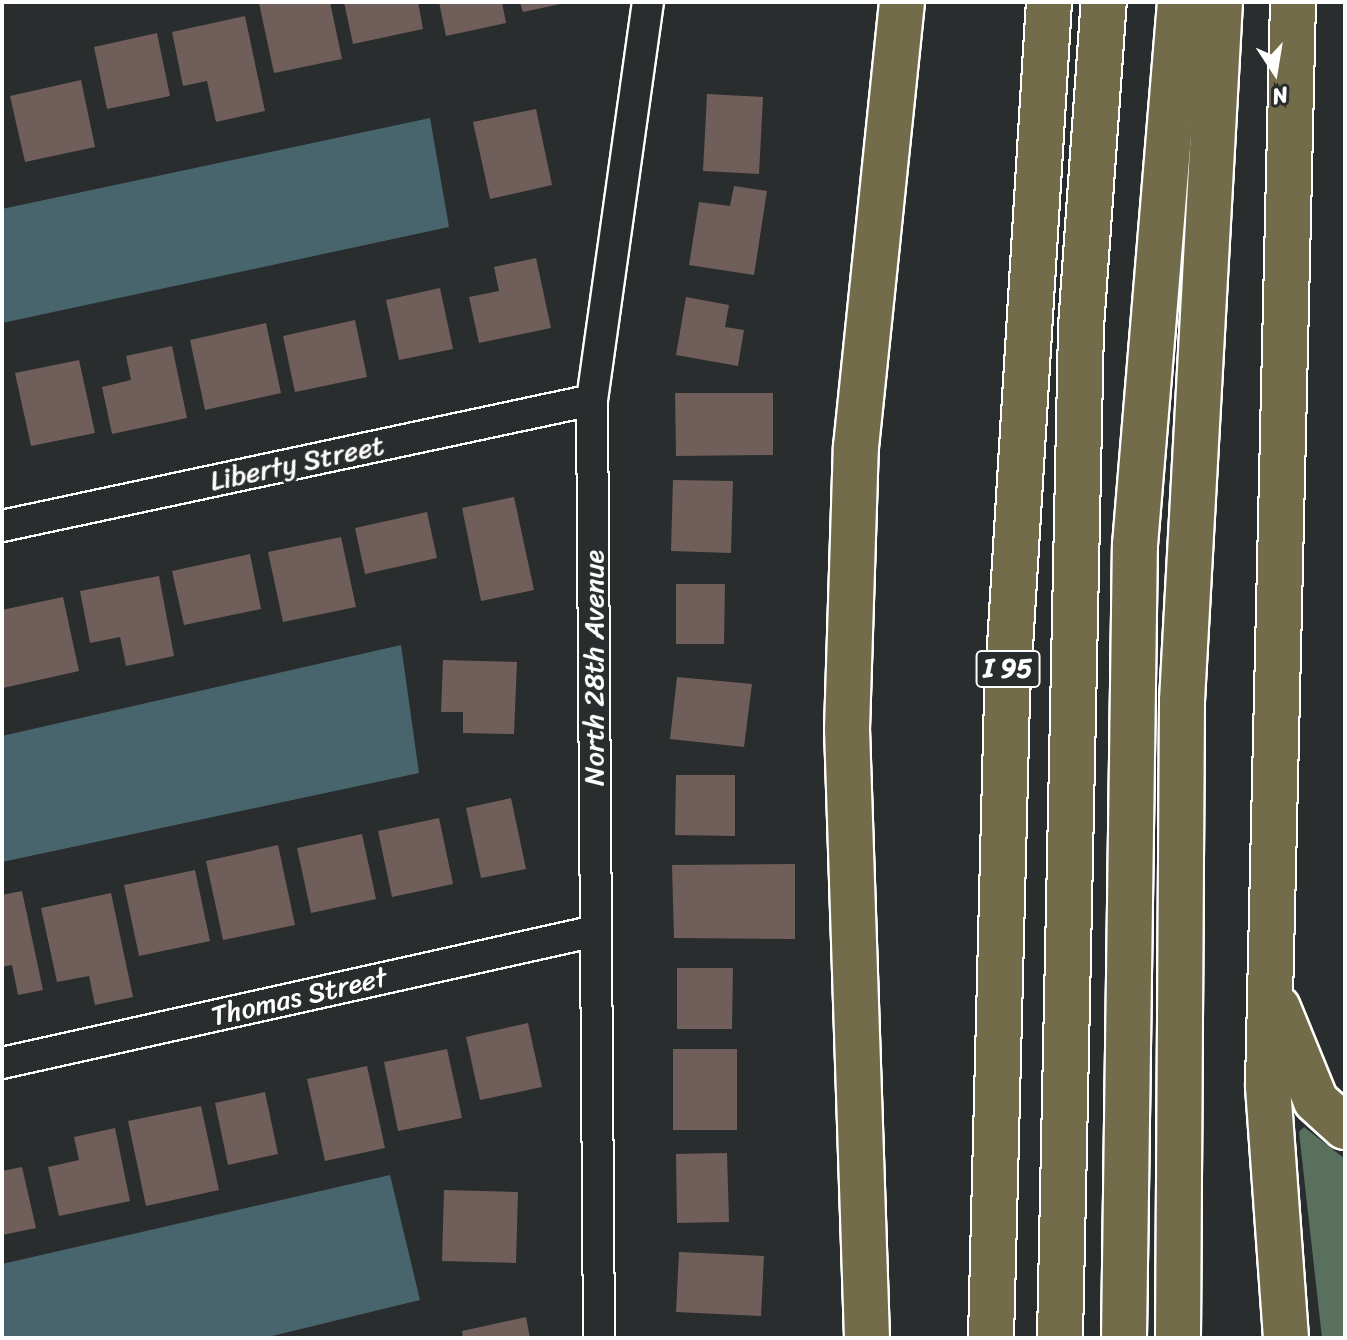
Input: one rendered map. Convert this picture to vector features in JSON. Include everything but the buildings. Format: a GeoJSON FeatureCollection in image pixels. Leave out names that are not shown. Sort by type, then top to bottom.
{"type":"FeatureCollection","features":[{"type":"Feature","properties":{"kind":"highway"},"geometry":{"type":"LineString","coordinates":[[867,1338],[848,698],[856,447],[902,2]]}},
{"type":"Feature","properties":{"kind":"highway","name":"I 95"},"geometry":{"type":"LineString","coordinates":[[991,1338],[1007,696],[1049,2]]}},
{"type":"Feature","properties":{"kind":"highway"},"geometry":{"type":"LineString","coordinates":[[1060,1338],[1081,327],[1104,2]]}},
{"type":"Feature","properties":{"kind":"highway"},"geometry":{"type":"LineString","coordinates":[[1124,1338],[1135,545],[1180,2]]}},
{"type":"Feature","properties":{"kind":"highway"},"geometry":{"type":"LineString","coordinates":[[1178,1338],[1182,701],[1220,2]]}},
{"type":"Feature","properties":{"kind":"highway"},"geometry":{"type":"LineString","coordinates":[[1286,1338],[1268,1085],[1274,998],[1293,2]]}},
{"type":"Feature","properties":{"kind":"highway"},"geometry":{"type":"LineString","coordinates":[[1274,998],[1316,1101],[1345,1127]]}},
{"type":"Feature","properties":{"kind":"street","name":"North 28th Avenue"},"geometry":{"type":"LineString","coordinates":[[599,1338],[592,400],[648,2]]}},
{"type":"Feature","properties":{"kind":"street","name":"Liberty Street"},"geometry":{"type":"LineString","coordinates":[[2,526],[592,400]]}},
{"type":"Feature","properties":{"kind":"street","name":"Thomas Street"},"geometry":{"type":"LineString","coordinates":[[2,1063],[596,931]]}},
{"type":"Feature","properties":{"kind":"green space"},"geometry":{"type":"Polygon","coordinates":[[[1304,1127],[1345,1159],[1345,1338],[1322,1338],[1299,1132],[1304,1127]]]}},
{"type":"Feature","properties":{"kind":"water"},"geometry":{"type":"Polygon","coordinates":[[[430,118],[449,227],[2,323],[2,209],[430,118]]]}},
{"type":"Feature","properties":{"kind":"water"},"geometry":{"type":"Polygon","coordinates":[[[401,645],[419,773],[2,862],[2,736],[401,645]]]}},
{"type":"Feature","properties":{"kind":"water"},"geometry":{"type":"Polygon","coordinates":[[[390,1175],[420,1300],[264,1338],[2,1338],[2,1264],[390,1175]]]}}]}
